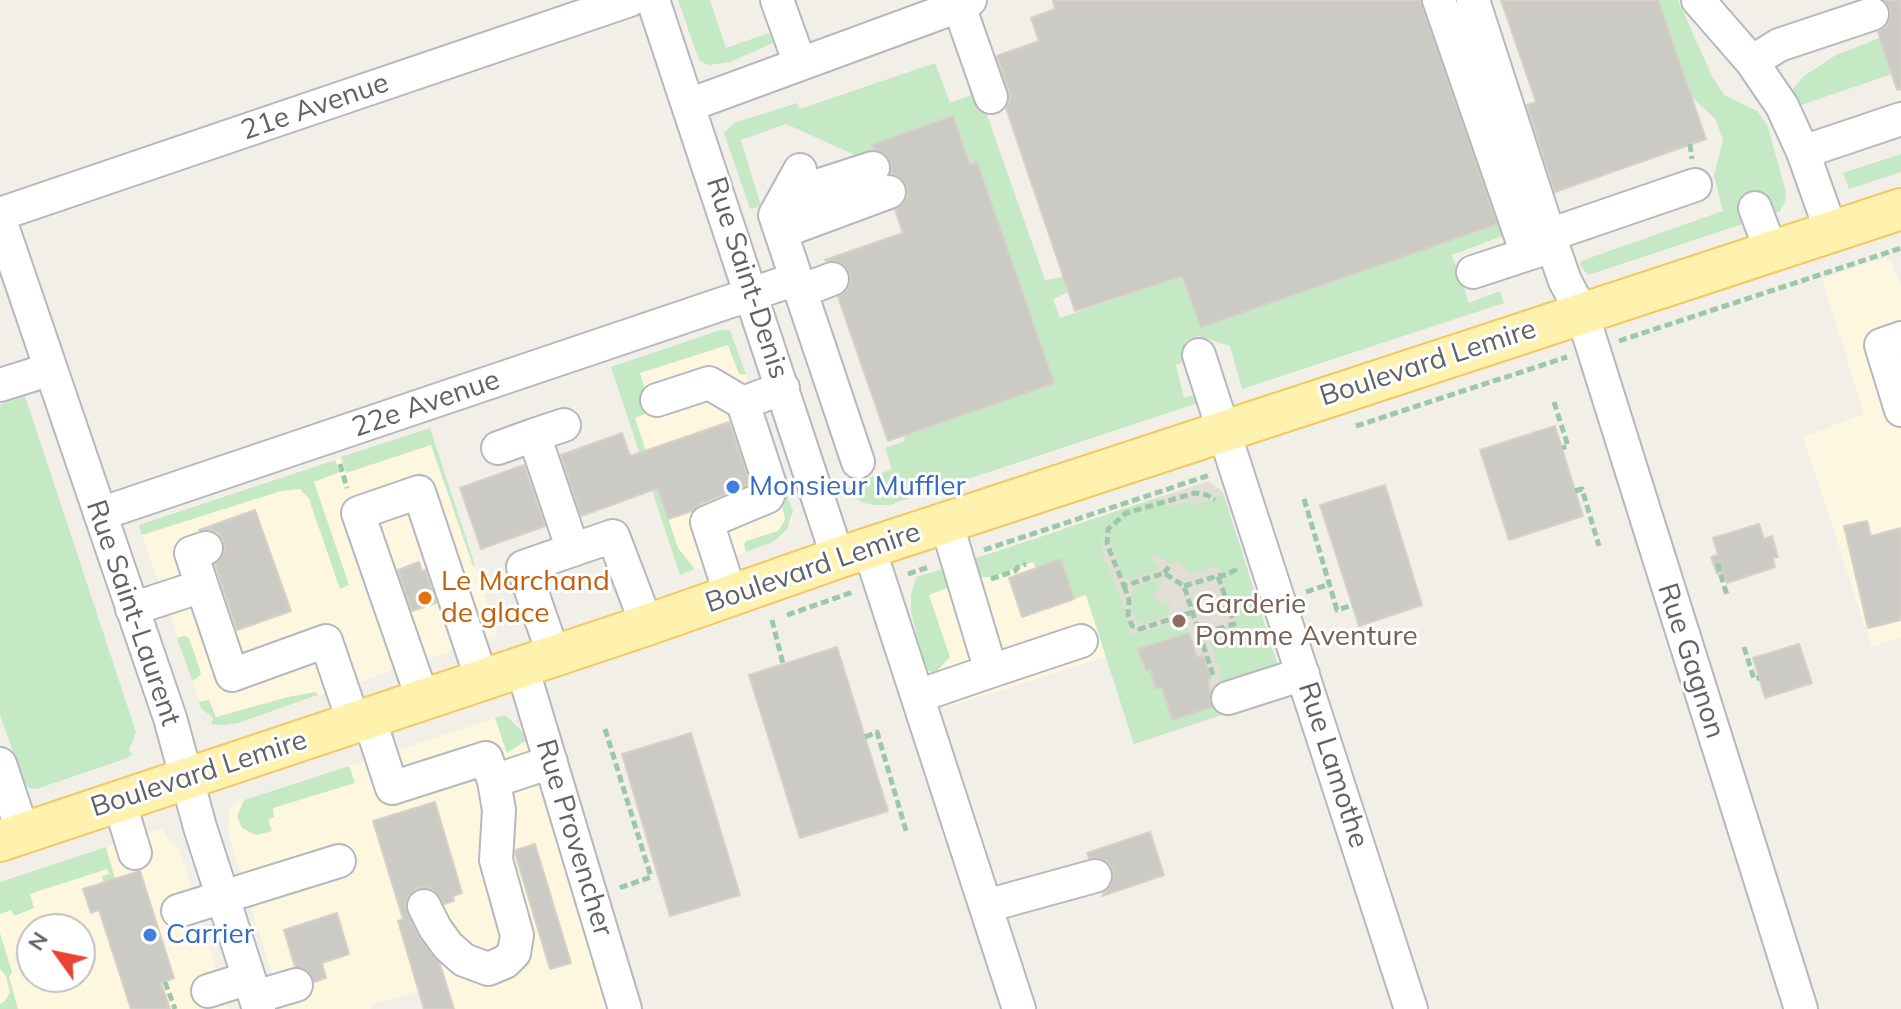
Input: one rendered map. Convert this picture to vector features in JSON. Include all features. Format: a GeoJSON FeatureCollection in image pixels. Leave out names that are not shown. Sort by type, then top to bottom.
{"type":"FeatureCollection","features":[{"type":"Feature","properties":{"kind":"main road","name":"Boulevard Lemire"},"geometry":{"type":"LineString","coordinates":[[12,837],[946,522],[1901,209]]}},
{"type":"Feature","properties":{"kind":"street","name":"21e Avenue"},"geometry":{"type":"LineString","coordinates":[[0,217],[630,0]]}},
{"type":"Feature","properties":{"kind":"street","name":"Rue Saint-Denis"},"geometry":{"type":"LineString","coordinates":[[653,0],[806,459],[854,553],[918,696],[1019,1009]]}},
{"type":"Feature","properties":{"kind":"street"},"geometry":{"type":"LineString","coordinates":[[777,0],[800,64]]}},
{"type":"Feature","properties":{"kind":"street"},"geometry":{"type":"LineString","coordinates":[[1439,0],[1543,245]]}},
{"type":"Feature","properties":{"kind":"street"},"geometry":{"type":"LineString","coordinates":[[1473,0],[1543,245]]}},
{"type":"Feature","properties":{"kind":"street"},"geometry":{"type":"LineString","coordinates":[[1698,0],[1752,62],[1782,106],[1803,152],[1831,231]]}},
{"type":"Feature","properties":{"kind":"street"},"geometry":{"type":"LineString","coordinates":[[689,105],[964,3],[991,97]]}},
{"type":"Feature","properties":{"kind":"street"},"geometry":{"type":"LineString","coordinates":[[1752,62],[1779,45],[1872,14]]}},
{"type":"Feature","properties":{"kind":"street"},"geometry":{"type":"LineString","coordinates":[[1803,152],[1901,119]]}},
{"type":"Feature","properties":{"kind":"street"},"geometry":{"type":"LineString","coordinates":[[731,231],[786,203],[881,180]]}},
{"type":"Feature","properties":{"kind":"street"},"geometry":{"type":"LineString","coordinates":[[1473,272],[1695,185]]}},
{"type":"Feature","properties":{"kind":"street"},"geometry":{"type":"LineString","coordinates":[[770,485],[806,459],[854,448],[799,285],[786,203]]}},
{"type":"Feature","properties":{"kind":"street"},"geometry":{"type":"LineString","coordinates":[[1755,208],[1771,251]]}},
{"type":"Feature","properties":{"kind":"street","name":"Rue Saint-Laurent"},"geometry":{"type":"LineString","coordinates":[[0,217],[170,718],[254,995]]}},
{"type":"Feature","properties":{"kind":"street","name":"Rue Gagnon"},"geometry":{"type":"LineString","coordinates":[[1543,245],[1582,313],[1801,1009]]}},
{"type":"Feature","properties":{"kind":"street","name":"22e Avenue"},"geometry":{"type":"LineString","coordinates":[[100,514],[752,294],[832,279]]}},
{"type":"Feature","properties":{"kind":"street"},"geometry":{"type":"LineString","coordinates":[[1901,338],[1881,345],[1901,410]]}},
{"type":"Feature","properties":{"kind":"street","name":"Rue Lamothe"},"geometry":{"type":"LineString","coordinates":[[1199,355],[1411,1009]]}},
{"type":"Feature","properties":{"kind":"street"},"geometry":{"type":"LineString","coordinates":[[0,385],[51,369]]}},
{"type":"Feature","properties":{"kind":"street"},"geometry":{"type":"LineString","coordinates":[[657,400],[709,383],[743,403],[770,485],[767,497],[710,513],[731,596]]}},
{"type":"Feature","properties":{"kind":"street"},"geometry":{"type":"LineString","coordinates":[[743,403],[783,388]]}},
{"type":"Feature","properties":{"kind":"street"},"geometry":{"type":"LineString","coordinates":[[498,448],[564,425]]}},
{"type":"Feature","properties":{"kind":"street"},"geometry":{"type":"LineString","coordinates":[[534,435],[573,550],[613,536],[647,625]]}},
{"type":"Feature","properties":{"kind":"street"},"geometry":{"type":"LineString","coordinates":[[423,700],[358,513],[370,508],[419,492],[482,680]]}},
{"type":"Feature","properties":{"kind":"street"},"geometry":{"type":"LineString","coordinates":[[946,522],[991,671]]}},
{"type":"Feature","properties":{"kind":"street"},"geometry":{"type":"LineString","coordinates":[[206,548],[191,553],[232,675],[326,641],[361,720],[391,802],[486,758],[499,810],[496,860],[517,935],[514,953],[505,962],[488,969],[464,960],[448,946],[424,906]]}},
{"type":"Feature","properties":{"kind":"street","name":"Rue Provencher"},"geometry":{"type":"LineString","coordinates":[[573,550],[523,567],[551,762],[625,1009]]}},
{"type":"Feature","properties":{"kind":"street"},"geometry":{"type":"LineString","coordinates":[[132,609],[202,586]]}},
{"type":"Feature","properties":{"kind":"street"},"geometry":{"type":"LineString","coordinates":[[918,696],[1081,641]]}},
{"type":"Feature","properties":{"kind":"street"},"geometry":{"type":"LineString","coordinates":[[1223,692],[1303,674]]}},
{"type":"Feature","properties":{"kind":"street"},"geometry":{"type":"LineString","coordinates":[[494,781],[551,762]]}},
{"type":"Feature","properties":{"kind":"street"},"geometry":{"type":"LineString","coordinates":[[0,764],[12,837]]}},
{"type":"Feature","properties":{"kind":"street"},"geometry":{"type":"LineString","coordinates":[[119,801],[135,853]]}},
{"type":"Feature","properties":{"kind":"street"},"geometry":{"type":"LineString","coordinates":[[178,911],[339,861]]}},
{"type":"Feature","properties":{"kind":"street"},"geometry":{"type":"LineString","coordinates":[[986,906],[1095,876]]}},
{"type":"Feature","properties":{"kind":"street"},"geometry":{"type":"LineString","coordinates":[[208,991],[254,995],[296,985]]}},
{"type":"Feature","properties":{"kind":"path"},"geometry":{"type":"LineString","coordinates":[[1630,337],[1901,248]]}},
{"type":"Feature","properties":{"kind":"path","name":"Boulevard Lemire"},"geometry":{"type":"LineString","coordinates":[[1349,429],[1561,359]]}},
{"type":"Feature","properties":{"kind":"path"},"geometry":{"type":"LineString","coordinates":[[1554,402],[1568,446],[1562,448]]}},
{"type":"Feature","properties":{"kind":"path"},"geometry":{"type":"LineString","coordinates":[[338,459],[349,494]]}},
{"type":"Feature","properties":{"kind":"path"},"geometry":{"type":"LineString","coordinates":[[983,550],[1198,479]]}},
{"type":"Feature","properties":{"kind":"path"},"geometry":{"type":"LineString","coordinates":[[1575,491],[1582,489],[1599,546]]}},
{"type":"Feature","properties":{"kind":"path"},"geometry":{"type":"LineString","coordinates":[[1193,612],[1140,629],[1132,626],[1128,615],[1129,600],[1107,544],[1108,529],[1126,513],[1195,493],[1207,495],[1218,502]]}},
{"type":"Feature","properties":{"kind":"path"},"geometry":{"type":"LineString","coordinates":[[1304,499],[1337,610],[1353,605]]}},
{"type":"Feature","properties":{"kind":"path"},"geometry":{"type":"LineString","coordinates":[[1184,586],[1226,575],[1235,570],[1236,561]]}},
{"type":"Feature","properties":{"kind":"path"},"geometry":{"type":"LineString","coordinates":[[1003,575],[1026,564]]}},
{"type":"Feature","properties":{"kind":"path"},"geometry":{"type":"LineString","coordinates":[[1124,586],[1164,573],[1171,564]]}},
{"type":"Feature","properties":{"kind":"path"},"geometry":{"type":"LineString","coordinates":[[1721,566],[1718,566],[1727,595]]}},
{"type":"Feature","properties":{"kind":"path"},"geometry":{"type":"LineString","coordinates":[[1164,573],[1184,586],[1204,648],[1223,692]]}},
{"type":"Feature","properties":{"kind":"path"},"geometry":{"type":"LineString","coordinates":[[1200,634],[1234,624],[1218,576]]}},
{"type":"Feature","properties":{"kind":"path"},"geometry":{"type":"LineString","coordinates":[[772,620],[783,664]]}},
{"type":"Feature","properties":{"kind":"path"},"geometry":{"type":"LineString","coordinates":[[1744,647],[1754,679],[1759,678]]}},
{"type":"Feature","properties":{"kind":"path"},"geometry":{"type":"LineString","coordinates":[[1195,651],[1204,648]]}},
{"type":"Feature","properties":{"kind":"path"},"geometry":{"type":"LineString","coordinates":[[605,729],[651,877]]}},
{"type":"Feature","properties":{"kind":"path"},"geometry":{"type":"LineString","coordinates":[[865,737],[877,732],[907,834]]}},
{"type":"Feature","properties":{"kind":"path"},"geometry":{"type":"LineString","coordinates":[[165,982],[175,1009]]}},
{"type":"Feature","properties":{"kind":"shaded area"},"geometry":{"type":"Polygon","coordinates":[[[1885,258],[1890,261],[1901,286],[1901,637],[1872,647],[1803,437],[1864,414],[1822,279],[1885,258]]]}},
{"type":"Feature","properties":{"kind":"shaded area"},"geometry":{"type":"Polygon","coordinates":[[[720,330],[730,330],[793,511],[792,521],[782,537],[773,542],[680,575],[611,367],[720,330]]]}},
{"type":"Feature","properties":{"kind":"shaded area"},"geometry":{"type":"Polygon","coordinates":[[[430,428],[498,635],[238,723],[211,724],[213,718],[202,709],[139,525],[430,428]]]}},
{"type":"Feature","properties":{"kind":"shaded area","name":"Garderie Pomme Aventure"},"geometry":{"type":"Polygon","coordinates":[[[1209,481],[1223,492],[1286,693],[1134,744],[1065,528],[1209,481]]]}},
{"type":"Feature","properties":{"kind":"shaded area"},"geometry":{"type":"Polygon","coordinates":[[[1065,528],[1106,657],[940,709],[911,612],[911,594],[916,577],[1065,528]]]}},
{"type":"Feature","properties":{"kind":"shaded area"},"geometry":{"type":"Polygon","coordinates":[[[505,715],[523,732],[529,744],[607,1009],[424,1009],[418,991],[370,1005],[370,1009],[283,1009],[233,850],[228,829],[230,807],[237,802],[505,715]]]}},
{"type":"Feature","properties":{"kind":"shaded area"},"geometry":{"type":"Polygon","coordinates":[[[162,828],[171,843],[179,847],[229,1009],[0,1009],[0,882],[162,828]]]}},
{"type":"Feature","properties":{"kind":"green space"},"geometry":{"type":"Polygon","coordinates":[[[678,0],[710,0],[726,48],[769,33],[773,43],[730,62],[709,65],[700,61],[678,0]]]}},
{"type":"Feature","properties":{"kind":"green space"},"geometry":{"type":"Polygon","coordinates":[[[1658,0],[1678,0],[1712,76],[1724,95],[1757,111],[1767,124],[1786,192],[1785,202],[1779,212],[1588,275],[1580,265],[1581,261],[1723,211],[1714,175],[1723,141],[1716,120],[1692,97],[1658,0]]]}},
{"type":"Feature","properties":{"kind":"green space"},"geometry":{"type":"Polygon","coordinates":[[[1880,38],[1886,58],[1901,71],[1801,105],[1792,90],[1804,76],[1836,55],[1880,38]]]}},
{"type":"Feature","properties":{"kind":"green space"},"geometry":{"type":"Polygon","coordinates":[[[935,63],[950,103],[979,92],[1045,280],[1064,277],[1069,292],[1053,299],[1060,318],[1182,276],[1201,326],[1503,222],[1505,235],[1452,255],[1469,303],[1500,291],[1504,303],[1242,389],[1230,346],[1199,336],[1185,341],[1191,359],[1176,365],[1184,398],[1195,395],[1198,403],[889,505],[861,502],[845,488],[892,469],[885,448],[905,441],[904,435],[1054,383],[977,162],[970,165],[953,117],[873,145],[874,150],[857,156],[786,124],[741,140],[761,206],[750,209],[724,133],[734,123],[797,103],[800,109],[935,63]]]}},
{"type":"Feature","properties":{"kind":"green space"},"geometry":{"type":"Polygon","coordinates":[[[1901,154],[1901,172],[1849,189],[1843,173],[1901,154]]]}},
{"type":"Feature","properties":{"kind":"green space"},"geometry":{"type":"Polygon","coordinates":[[[720,330],[730,330],[746,375],[739,374],[728,345],[640,373],[652,411],[635,418],[678,548],[695,569],[680,575],[611,367],[720,330]]]}},
{"type":"Feature","properties":{"kind":"green space"},"geometry":{"type":"Polygon","coordinates":[[[25,396],[136,732],[129,750],[133,754],[125,759],[36,789],[29,788],[24,782],[0,715],[0,405],[25,396]]]}},
{"type":"Feature","properties":{"kind":"green space"},"geometry":{"type":"Polygon","coordinates":[[[430,428],[475,566],[431,445],[346,473],[341,457],[430,428]]]}},
{"type":"Feature","properties":{"kind":"green space"},"geometry":{"type":"Polygon","coordinates":[[[335,460],[340,472],[314,482],[349,585],[340,589],[309,499],[300,489],[281,491],[142,535],[139,525],[335,460]]]}},
{"type":"Feature","properties":{"kind":"green space"},"geometry":{"type":"Polygon","coordinates":[[[785,489],[793,511],[787,530],[773,542],[746,552],[746,541],[778,531],[785,520],[781,500],[785,489]]]}},
{"type":"Feature","properties":{"kind":"green space","name":"Garderie Pomme Aventure"},"geometry":{"type":"Polygon","coordinates":[[[1224,496],[1279,669],[1225,687],[1207,632],[1237,623],[1219,565],[1191,574],[1179,561],[1171,564],[1154,553],[1152,559],[1159,566],[1158,570],[1129,580],[1124,578],[1107,533],[1103,536],[1102,552],[1120,594],[1131,636],[1185,620],[1189,633],[1138,649],[1145,671],[1150,670],[1156,689],[1162,687],[1172,719],[1221,704],[1225,714],[1134,744],[1086,595],[1074,599],[1061,560],[1036,568],[1033,562],[992,577],[976,577],[970,560],[1161,497],[1170,507],[1224,496]]]}},
{"type":"Feature","properties":{"kind":"green space"},"geometry":{"type":"Polygon","coordinates":[[[946,568],[952,586],[929,595],[950,657],[934,674],[927,670],[918,640],[911,612],[911,594],[916,577],[946,568]]]}},
{"type":"Feature","properties":{"kind":"green space"},"geometry":{"type":"Polygon","coordinates":[[[1158,578],[1162,583],[1152,595],[1163,605],[1167,600],[1171,608],[1165,615],[1146,624],[1136,621],[1132,612],[1134,587],[1158,578]]]}},
{"type":"Feature","properties":{"kind":"green space"},"geometry":{"type":"Polygon","coordinates":[[[177,638],[189,638],[201,673],[192,680],[177,638]]]}},
{"type":"Feature","properties":{"kind":"green space"},"geometry":{"type":"Polygon","coordinates":[[[316,692],[318,695],[238,723],[223,725],[211,724],[213,718],[199,702],[209,700],[216,717],[316,692]]]}},
{"type":"Feature","properties":{"kind":"green space"},"geometry":{"type":"Polygon","coordinates":[[[505,715],[527,740],[507,753],[495,718],[505,715]]]}},
{"type":"Feature","properties":{"kind":"green space"},"geometry":{"type":"Polygon","coordinates":[[[349,766],[355,783],[273,808],[274,817],[268,820],[272,831],[256,835],[242,828],[237,816],[244,800],[349,766]]]}},
{"type":"Feature","properties":{"kind":"green space"},"geometry":{"type":"Polygon","coordinates":[[[106,847],[115,879],[104,883],[102,876],[109,874],[107,869],[30,894],[34,908],[14,916],[11,910],[0,914],[0,882],[106,847]]]}},
{"type":"Feature","properties":{"kind":"green space"},"geometry":{"type":"Polygon","coordinates":[[[0,933],[12,972],[9,977],[18,1009],[0,1009],[0,1004],[10,993],[6,976],[0,969],[0,933]]]}},
{"type":"Feature","properties":{"kind":"building"},"geometry":{"type":"Polygon","coordinates":[[[1053,0],[1420,0],[1497,224],[1201,327],[1182,276],[1075,311],[1006,108],[1010,100],[1009,91],[997,56],[1039,41],[1031,18],[1055,9],[1053,0]]]}},
{"type":"Feature","properties":{"kind":"building"},"geometry":{"type":"Polygon","coordinates":[[[1501,0],[1658,0],[1706,139],[1555,192],[1527,105],[1536,102],[1501,0]]]}},
{"type":"Feature","properties":{"kind":"building"},"geometry":{"type":"Polygon","coordinates":[[[1885,0],[1901,0],[1901,89],[1897,90],[1878,32],[1886,27],[1890,19],[1890,9],[1885,0]]]}},
{"type":"Feature","properties":{"kind":"building"},"geometry":{"type":"Polygon","coordinates":[[[953,116],[970,165],[977,162],[1054,383],[888,441],[838,297],[847,290],[850,273],[843,264],[825,260],[903,233],[895,210],[908,196],[907,186],[900,177],[891,173],[891,163],[886,155],[872,145],[953,116]]]}},
{"type":"Feature","properties":{"kind":"building"},"geometry":{"type":"Polygon","coordinates":[[[729,422],[750,484],[668,519],[658,488],[581,516],[561,455],[622,433],[630,456],[729,422]]]}},
{"type":"Feature","properties":{"kind":"building"},"geometry":{"type":"Polygon","coordinates":[[[1555,426],[1583,516],[1509,540],[1480,450],[1555,426]]]}},
{"type":"Feature","properties":{"kind":"building"},"geometry":{"type":"Polygon","coordinates":[[[524,465],[545,526],[481,549],[460,488],[524,465]]]}},
{"type":"Feature","properties":{"kind":"building"},"geometry":{"type":"Polygon","coordinates":[[[1385,485],[1422,605],[1359,626],[1320,505],[1385,485]]]}},
{"type":"Feature","properties":{"kind":"building"},"geometry":{"type":"Polygon","coordinates":[[[255,510],[291,611],[237,630],[215,564],[224,553],[224,541],[218,533],[199,530],[255,510]]]}},
{"type":"Feature","properties":{"kind":"building"},"geometry":{"type":"Polygon","coordinates":[[[1867,521],[1871,536],[1901,528],[1901,620],[1868,628],[1844,526],[1867,521]]]}},
{"type":"Feature","properties":{"kind":"building"},"geometry":{"type":"Polygon","coordinates":[[[1759,524],[1764,539],[1772,536],[1778,557],[1773,558],[1775,567],[1727,583],[1723,572],[1717,574],[1711,557],[1718,555],[1713,538],[1759,524]]]}},
{"type":"Feature","properties":{"kind":"building"},"geometry":{"type":"Polygon","coordinates":[[[1061,559],[1074,599],[1022,617],[1009,578],[1061,559]]]}},
{"type":"Feature","properties":{"kind":"building"},"geometry":{"type":"Polygon","coordinates":[[[419,562],[422,571],[425,570],[436,603],[412,611],[398,570],[419,562]]]}},
{"type":"Feature","properties":{"kind":"building"},"geometry":{"type":"Polygon","coordinates":[[[1189,633],[1197,657],[1203,655],[1211,679],[1208,680],[1212,707],[1172,720],[1162,687],[1156,689],[1138,649],[1189,633]]]}},
{"type":"Feature","properties":{"kind":"building"},"geometry":{"type":"Polygon","coordinates":[[[1799,644],[1812,683],[1765,698],[1753,658],[1799,644]]]}},
{"type":"Feature","properties":{"kind":"building"},"geometry":{"type":"Polygon","coordinates":[[[837,647],[888,811],[800,838],[749,675],[837,647]]]}},
{"type":"Feature","properties":{"kind":"building"},"geometry":{"type":"Polygon","coordinates":[[[691,733],[740,895],[670,916],[622,754],[691,733]]]}},
{"type":"Feature","properties":{"kind":"building"},"geometry":{"type":"Polygon","coordinates":[[[435,802],[462,893],[453,896],[454,901],[444,904],[434,890],[424,887],[408,896],[405,906],[418,936],[440,964],[454,1009],[424,1009],[398,921],[403,919],[373,821],[435,802]]]}},
{"type":"Feature","properties":{"kind":"building"},"geometry":{"type":"Polygon","coordinates":[[[1150,832],[1164,875],[1102,896],[1113,882],[1113,870],[1108,862],[1089,858],[1087,853],[1150,832]]]}},
{"type":"Feature","properties":{"kind":"building"},"geometry":{"type":"Polygon","coordinates":[[[535,844],[571,963],[550,969],[515,853],[535,844]]]}},
{"type":"Feature","properties":{"kind":"building"},"geometry":{"type":"Polygon","coordinates":[[[140,871],[174,978],[161,983],[170,1009],[131,1009],[99,910],[91,913],[83,889],[140,871]]]}},
{"type":"Feature","properties":{"kind":"building"},"geometry":{"type":"Polygon","coordinates":[[[337,913],[349,954],[322,963],[326,978],[314,982],[308,971],[295,967],[284,930],[337,913]]]}},
{"type":"Feature","properties":{"kind":"place","name":"Monsieur Muffler"},"geometry":{"type":"Point","coordinates":[733,487]}},
{"type":"Feature","properties":{"kind":"place","name":"Le Marchand de glace"},"geometry":{"type":"Point","coordinates":[425,598]}},
{"type":"Feature","properties":{"kind":"place","name":"Garderie Pomme Aventure"},"geometry":{"type":"Point","coordinates":[1179,621]}},
{"type":"Feature","properties":{"kind":"place","name":"Carrier"},"geometry":{"type":"Point","coordinates":[150,935]}}]}
